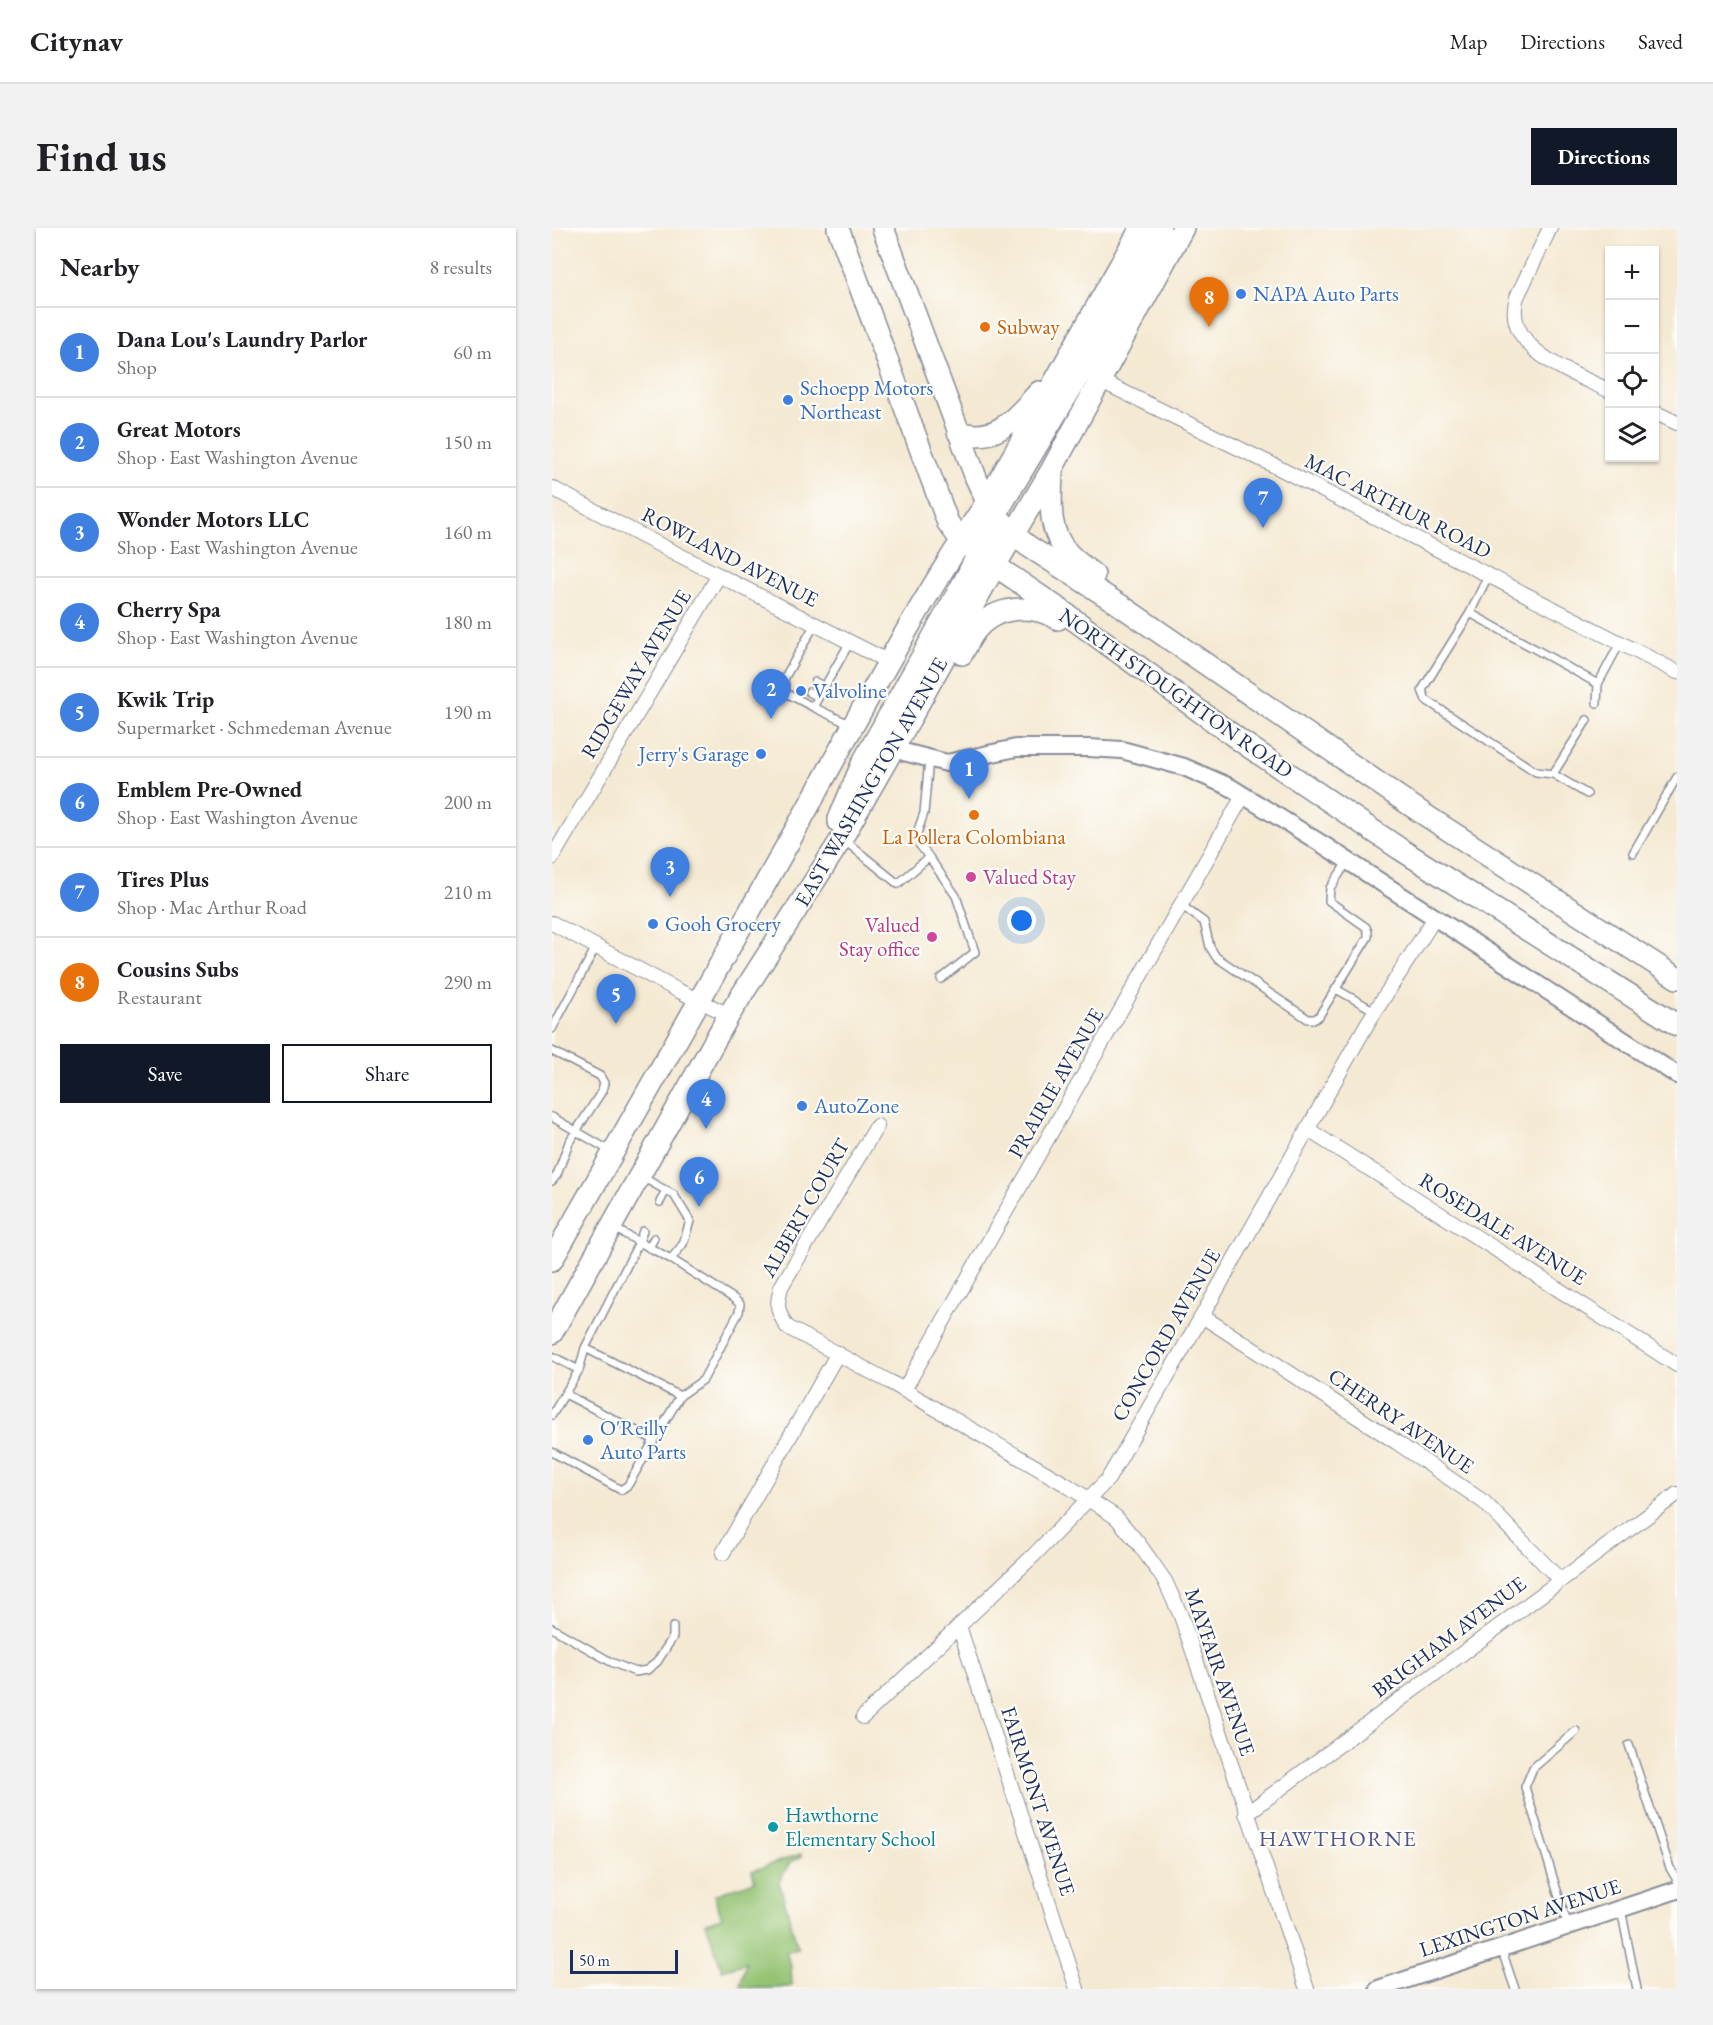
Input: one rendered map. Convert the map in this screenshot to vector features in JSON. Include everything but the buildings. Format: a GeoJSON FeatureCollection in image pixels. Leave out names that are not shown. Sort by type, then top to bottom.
{"type":"FeatureCollection","features":[{"type":"Feature","properties":{"kind":"main road","name":"NORTH STOUGHTON ROAD"},"geometry":{"type":"LineString","coordinates":[[838,228],[948,523],[961,540],[1245,744],[1400,849],[1677,1025]]}},
{"type":"Feature","properties":{"kind":"main road","name":"NORTH STOUGHTON ROAD"},"geometry":{"type":"LineString","coordinates":[[883,228],[958,432],[991,508],[1013,534],[1422,813],[1677,978]]}},
{"type":"Feature","properties":{"kind":"main road","name":"EAST WASHINGTON AVENUE"},"geometry":{"type":"LineString","coordinates":[[552,1260],[889,662],[961,540],[991,508],[1062,368],[1141,228]]}},
{"type":"Feature","properties":{"kind":"main road"},"geometry":{"type":"LineString","coordinates":[[842,838],[838,819],[863,762],[942,622],[986,560],[992,524],[991,508],[1103,335],[1160,228]]}},
{"type":"Feature","properties":{"kind":"main road","name":"EAST WASHINGTON AVENUE"},"geometry":{"type":"LineString","coordinates":[[552,1333],[729,1015],[842,838],[905,728],[986,560],[1013,534],[1052,469],[1184,228]]}},
{"type":"Feature","properties":{"kind":"main road"},"geometry":{"type":"LineString","coordinates":[[958,432],[981,436],[998,430],[1010,422],[1062,368]]}},
{"type":"Feature","properties":{"kind":"main road"},"geometry":{"type":"LineString","coordinates":[[1052,469],[1051,513],[1058,539],[1068,554],[1090,572],[1120,605]]}},
{"type":"Feature","properties":{"kind":"main road"},"geometry":{"type":"LineString","coordinates":[[905,728],[921,723],[976,629],[1004,611],[1028,609],[1055,616],[1127,659]]}},
{"type":"Feature","properties":{"kind":"street"},"geometry":{"type":"LineString","coordinates":[[1550,228],[1517,297],[1515,317],[1519,330],[1532,348],[1559,366],[1605,389]]}},
{"type":"Feature","properties":{"kind":"street","name":"MAC ARTHUR ROAD"},"geometry":{"type":"LineString","coordinates":[[1100,380],[1271,464],[1677,672]]}},
{"type":"Feature","properties":{"kind":"street"},"geometry":{"type":"LineString","coordinates":[[1659,414],[1677,423]]}},
{"type":"Feature","properties":{"kind":"street","name":"ROWLAND AVENUE"},"geometry":{"type":"LineString","coordinates":[[552,488],[889,662]]}},
{"type":"Feature","properties":{"kind":"street","name":"RIDGEWAY AVENUE"},"geometry":{"type":"LineString","coordinates":[[552,858],[719,575]]}},
{"type":"Feature","properties":{"kind":"street"},"geometry":{"type":"LineString","coordinates":[[892,749],[947,763],[1016,748],[1082,747],[1122,750],[1184,767],[1230,787],[1677,1075]]}},
{"type":"Feature","properties":{"kind":"street","name":"PRAIRIE AVENUE"},"geometry":{"type":"LineString","coordinates":[[904,1390],[1243,796]]}},
{"type":"Feature","properties":{"kind":"street","name":"CONCORD AVENUE"},"geometry":{"type":"LineString","coordinates":[[863,1717],[1089,1500],[1108,1479],[1375,1011],[1434,919]]}},
{"type":"Feature","properties":{"kind":"street"},"geometry":{"type":"LineString","coordinates":[[552,923],[729,1015]]}},
{"type":"Feature","properties":{"kind":"street","name":"ALBERT COURT"},"geometry":{"type":"LineString","coordinates":[[779,1313],[777,1305],[781,1287],[877,1126]]}},
{"type":"Feature","properties":{"kind":"street","name":"ROSEDALE AVENUE"},"geometry":{"type":"LineString","coordinates":[[1307,1129],[1677,1365]]}},
{"type":"Feature","properties":{"kind":"street","name":"MAYFAIR AVENUE"},"geometry":{"type":"LineString","coordinates":[[779,1313],[787,1326],[904,1390],[1116,1517],[1139,1544],[1165,1581],[1188,1636],[1246,1814],[1307,1989]]}},
{"type":"Feature","properties":{"kind":"street","name":"CHERRY AVENUE"},"geometry":{"type":"LineString","coordinates":[[1202,1316],[1484,1502],[1560,1580]]}},
{"type":"Feature","properties":{"kind":"street"},"geometry":{"type":"LineString","coordinates":[[723,1553],[838,1353]]}},
{"type":"Feature","properties":{"kind":"street","name":"BRIGHAM AVENUE"},"geometry":{"type":"LineString","coordinates":[[1246,1814],[1677,1494]]}},
{"type":"Feature","properties":{"kind":"street","name":"FAIRMONT AVENUE"},"geometry":{"type":"LineString","coordinates":[[959,1626],[1077,1989]]}},
{"type":"Feature","properties":{"kind":"street","name":"LEXINGTON AVENUE"},"geometry":{"type":"LineString","coordinates":[[1378,1989],[1677,1890]]}},
{"type":"Feature","properties":{"kind":"lane"},"geometry":{"type":"LineString","coordinates":[[1488,576],[1470,613],[1422,690],[1426,700],[1536,772],[1552,774],[1587,794]]}},
{"type":"Feature","properties":{"kind":"lane"},"geometry":{"type":"LineString","coordinates":[[1470,613],[1598,684]]}},
{"type":"Feature","properties":{"kind":"lane"},"geometry":{"type":"LineString","coordinates":[[815,624],[784,679],[786,693],[853,727]]}},
{"type":"Feature","properties":{"kind":"lane"},"geometry":{"type":"LineString","coordinates":[[813,707],[850,642]]}},
{"type":"Feature","properties":{"kind":"lane"},"geometry":{"type":"LineString","coordinates":[[1597,703],[1598,684],[1620,643]]}},
{"type":"Feature","properties":{"kind":"lane"},"geometry":{"type":"LineString","coordinates":[[789,669],[798,673]]}},
{"type":"Feature","properties":{"kind":"lane"},"geometry":{"type":"LineString","coordinates":[[784,679],[792,683]]}},
{"type":"Feature","properties":{"kind":"lane"},"geometry":{"type":"LineString","coordinates":[[815,682],[825,687]]}},
{"type":"Feature","properties":{"kind":"lane"},"geometry":{"type":"LineString","coordinates":[[809,692],[819,697]]}},
{"type":"Feature","properties":{"kind":"lane"},"geometry":{"type":"LineString","coordinates":[[1552,774],[1587,720]]}},
{"type":"Feature","properties":{"kind":"lane"},"geometry":{"type":"LineString","coordinates":[[929,759],[924,813],[915,839],[956,896],[975,952],[940,980]]}},
{"type":"Feature","properties":{"kind":"lane"},"geometry":{"type":"LineString","coordinates":[[1633,852],[1677,777]]}},
{"type":"Feature","properties":{"kind":"lane"},"geometry":{"type":"LineString","coordinates":[[842,838],[898,884],[929,857]]}},
{"type":"Feature","properties":{"kind":"lane"},"geometry":{"type":"LineString","coordinates":[[1181,905],[1204,922],[1210,947],[1216,957],[1308,1018],[1315,1019],[1368,937],[1366,927],[1329,901],[1330,888],[1348,861]]}},
{"type":"Feature","properties":{"kind":"lane"},"geometry":{"type":"LineString","coordinates":[[552,1029],[596,947]]}},
{"type":"Feature","properties":{"kind":"lane"},"geometry":{"type":"LineString","coordinates":[[1336,989],[1375,1011]]}},
{"type":"Feature","properties":{"kind":"lane"},"geometry":{"type":"LineString","coordinates":[[552,1051],[600,1076],[604,1083],[602,1091],[563,1153],[561,1165],[552,1181]]}},
{"type":"Feature","properties":{"kind":"lane"},"geometry":{"type":"LineString","coordinates":[[552,1117],[613,1153]]}},
{"type":"Feature","properties":{"kind":"lane"},"geometry":{"type":"LineString","coordinates":[[552,1167],[561,1165]]}},
{"type":"Feature","properties":{"kind":"lane"},"geometry":{"type":"LineString","coordinates":[[640,1176],[676,1198],[690,1221],[683,1244],[671,1259]]}},
{"type":"Feature","properties":{"kind":"lane"},"geometry":{"type":"LineString","coordinates":[[660,1202],[666,1190]]}},
{"type":"Feature","properties":{"kind":"lane"},"geometry":{"type":"LineString","coordinates":[[671,1208],[676,1198]]}},
{"type":"Feature","properties":{"kind":"lane"},"geometry":{"type":"LineString","coordinates":[[552,1452],[621,1490],[628,1485],[680,1396],[703,1380],[740,1312],[740,1304],[733,1298],[671,1259],[611,1227]]}},
{"type":"Feature","properties":{"kind":"lane"},"geometry":{"type":"LineString","coordinates":[[552,1415],[579,1370],[585,1348],[643,1231]]}},
{"type":"Feature","properties":{"kind":"lane"},"geometry":{"type":"LineString","coordinates":[[649,1248],[654,1238]]}},
{"type":"Feature","properties":{"kind":"lane"},"geometry":{"type":"LineString","coordinates":[[585,1348],[680,1396]]}},
{"type":"Feature","properties":{"kind":"lane"},"geometry":{"type":"LineString","coordinates":[[552,1356],[579,1370]]}},
{"type":"Feature","properties":{"kind":"lane"},"geometry":{"type":"LineString","coordinates":[[565,1394],[654,1440]]}},
{"type":"Feature","properties":{"kind":"lane"},"geometry":{"type":"LineString","coordinates":[[552,1628],[611,1662],[635,1672],[647,1670],[657,1662],[674,1637],[673,1627]]}},
{"type":"Feature","properties":{"kind":"lane"},"geometry":{"type":"LineString","coordinates":[[1568,1926],[1525,1787],[1533,1768],[1576,1731]]}},
{"type":"Feature","properties":{"kind":"lane"},"geometry":{"type":"LineString","coordinates":[[1629,1745],[1670,1868],[1677,1880]]}},
{"type":"Feature","properties":{"kind":"lane"},"geometry":{"type":"LineString","coordinates":[[1620,1908],[1637,1989]]}},
{"type":"Feature","properties":{"kind":"lane"},"geometry":{"type":"LineString","coordinates":[[1501,1948],[1515,1989]]}},
{"type":"Feature","properties":{"kind":"green space"},"geometry":{"type":"Polygon","coordinates":[[[801,1854],[802,1856],[789,1864],[779,1882],[798,1948],[786,1952],[791,1966],[792,1986],[752,1988],[740,1986],[746,1963],[722,1970],[706,1923],[722,1918],[714,1895],[755,1881],[752,1871],[801,1854]]]}},
{"type":"Feature","properties":{"kind":"place","name":"NAPA Auto Parts"},"geometry":{"type":"Point","coordinates":[1241,294]}},
{"type":"Feature","properties":{"kind":"place","name":"Subway"},"geometry":{"type":"Point","coordinates":[985,327]}},
{"type":"Feature","properties":{"kind":"place","name":"Cousins Subs"},"geometry":{"type":"Point","coordinates":[1209,327]}},
{"type":"Feature","properties":{"kind":"place","name":"Schoepp Motors Northeast"},"geometry":{"type":"Point","coordinates":[788,400]}},
{"type":"Feature","properties":{"kind":"place","name":"Tires Plus"},"geometry":{"type":"Point","coordinates":[1263,528]}},
{"type":"Feature","properties":{"kind":"place","name":"Valvoline"},"geometry":{"type":"Point","coordinates":[801,691]}},
{"type":"Feature","properties":{"kind":"place","name":"Great Motors"},"geometry":{"type":"Point","coordinates":[771,719]}},
{"type":"Feature","properties":{"kind":"place","name":"Jerry's Garage"},"geometry":{"type":"Point","coordinates":[761,754]}},
{"type":"Feature","properties":{"kind":"place","name":"Dana Lou's Laundry Parlor"},"geometry":{"type":"Point","coordinates":[969,799]}},
{"type":"Feature","properties":{"kind":"place","name":"La Pollera Colombiana"},"geometry":{"type":"Point","coordinates":[974,815]}},
{"type":"Feature","properties":{"kind":"place","name":"Valued Stay"},"geometry":{"type":"Point","coordinates":[971,877]}},
{"type":"Feature","properties":{"kind":"place","name":"Wonder Motors LLC"},"geometry":{"type":"Point","coordinates":[670,897]}},
{"type":"Feature","properties":{"kind":"place","name":"Gooh Grocery"},"geometry":{"type":"Point","coordinates":[653,924]}},
{"type":"Feature","properties":{"kind":"place","name":"Valued Stay office"},"geometry":{"type":"Point","coordinates":[932,937]}},
{"type":"Feature","properties":{"kind":"place","name":"Kwik Trip"},"geometry":{"type":"Point","coordinates":[616,1024]}},
{"type":"Feature","properties":{"kind":"place","name":"AutoZone"},"geometry":{"type":"Point","coordinates":[802,1106]}},
{"type":"Feature","properties":{"kind":"place","name":"Cherry Spa"},"geometry":{"type":"Point","coordinates":[706,1129]}},
{"type":"Feature","properties":{"kind":"place","name":"Emblem Pre-Owned"},"geometry":{"type":"Point","coordinates":[699,1207]}},
{"type":"Feature","properties":{"kind":"place","name":"O'Reilly Auto Parts"},"geometry":{"type":"Point","coordinates":[588,1440]}},
{"type":"Feature","properties":{"kind":"place","name":"Hawthorne Elementary School"},"geometry":{"type":"Point","coordinates":[773,1827]}},
{"type":"Feature","properties":{"kind":"district","name":"HAWTHORNE"},"geometry":{"type":"Point","coordinates":[1338,1838]}}]}
